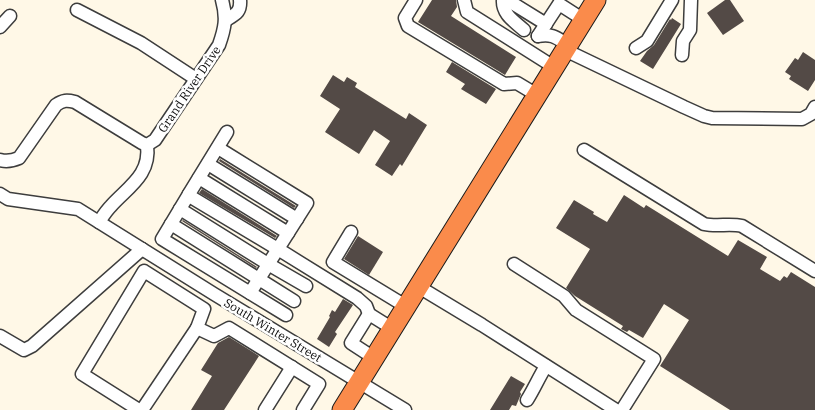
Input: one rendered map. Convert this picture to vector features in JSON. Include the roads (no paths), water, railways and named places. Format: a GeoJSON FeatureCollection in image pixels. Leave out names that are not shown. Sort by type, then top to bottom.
{"type":"FeatureCollection","features":[{"type":"Feature","properties":{"kind":"highway"},"geometry":{"type":"LineString","coordinates":[[342,410],[596,0]]}},
{"type":"Feature","properties":{"kind":"street","name":"Grand River Drive"},"geometry":{"type":"LineString","coordinates":[[147,145],[154,140],[219,45],[226,20],[222,0]]}},
{"type":"Feature","properties":{"kind":"street","name":"Grand River Drive"},"geometry":{"type":"LineString","coordinates":[[226,20],[240,8],[240,0]]}},
{"type":"Feature","properties":{"kind":"street"},"geometry":{"type":"LineString","coordinates":[[416,0],[405,18],[408,26],[504,84],[516,83],[537,95]]}},
{"type":"Feature","properties":{"kind":"street"},"geometry":{"type":"LineString","coordinates":[[464,0],[467,12],[554,67]]}},
{"type":"Feature","properties":{"kind":"street"},"geometry":{"type":"LineString","coordinates":[[503,0],[504,11],[524,30]]}},
{"type":"Feature","properties":{"kind":"street"},"geometry":{"type":"LineString","coordinates":[[511,0],[546,24]]}},
{"type":"Feature","properties":{"kind":"street"},"geometry":{"type":"LineString","coordinates":[[682,55],[683,41],[690,30],[691,0]]}},
{"type":"Feature","properties":{"kind":"street"},"geometry":{"type":"LineString","coordinates":[[636,48],[647,41],[669,5],[680,3],[686,6],[691,14]]}},
{"type":"Feature","properties":{"kind":"street"},"geometry":{"type":"LineString","coordinates":[[584,20],[558,4],[538,36],[547,34],[553,36],[567,47],[704,116],[712,118],[802,119],[814,113]]}},
{"type":"Feature","properties":{"kind":"street"},"geometry":{"type":"LineString","coordinates":[[77,10],[141,42],[196,79]]}},
{"type":"Feature","properties":{"kind":"street"},"geometry":{"type":"LineString","coordinates":[[0,27],[10,16]]}},
{"type":"Feature","properties":{"kind":"street"},"geometry":{"type":"LineString","coordinates":[[0,160],[12,161],[19,158],[56,105],[67,100],[75,102],[137,141],[147,145],[147,160],[141,176],[110,207],[99,222]]}},
{"type":"Feature","properties":{"kind":"street"},"geometry":{"type":"LineString","coordinates":[[227,132],[162,239],[286,314]]}},
{"type":"Feature","properties":{"kind":"street"},"geometry":{"type":"LineString","coordinates":[[218,148],[307,203],[250,293]]}},
{"type":"Feature","properties":{"kind":"street"},"geometry":{"type":"LineString","coordinates":[[584,150],[704,224],[712,226],[736,224],[742,226],[815,271]]}},
{"type":"Feature","properties":{"kind":"street"},"geometry":{"type":"LineString","coordinates":[[208,164],[297,219]]}},
{"type":"Feature","properties":{"kind":"street"},"geometry":{"type":"LineString","coordinates":[[198,178],[288,233]]}},
{"type":"Feature","properties":{"kind":"street","name":"South Winter Street"},"geometry":{"type":"LineString","coordinates":[[0,194],[8,199],[78,209],[405,410]]}},
{"type":"Feature","properties":{"kind":"street"},"geometry":{"type":"LineString","coordinates":[[189,194],[191,198],[357,298],[366,306],[369,314],[393,329]]}},
{"type":"Feature","properties":{"kind":"street"},"geometry":{"type":"LineString","coordinates":[[180,209],[306,286]]}},
{"type":"Feature","properties":{"kind":"street"},"geometry":{"type":"LineString","coordinates":[[171,224],[294,301]]}},
{"type":"Feature","properties":{"kind":"street"},"geometry":{"type":"LineString","coordinates":[[351,232],[333,262],[407,307]]}},
{"type":"Feature","properties":{"kind":"street"},"geometry":{"type":"LineString","coordinates":[[0,336],[24,350],[32,346],[142,249]]}},
{"type":"Feature","properties":{"kind":"street"},"geometry":{"type":"LineString","coordinates":[[514,264],[564,296],[576,310],[654,359],[622,410]]}},
{"type":"Feature","properties":{"kind":"street"},"geometry":{"type":"LineString","coordinates":[[144,271],[204,309],[197,328],[141,410],[82,374],[144,271]]}},
{"type":"Feature","properties":{"kind":"street"},"geometry":{"type":"LineString","coordinates":[[419,288],[616,410]]}},
{"type":"Feature","properties":{"kind":"street"},"geometry":{"type":"LineString","coordinates":[[369,314],[351,343],[374,358]]}},
{"type":"Feature","properties":{"kind":"street"},"geometry":{"type":"LineString","coordinates":[[197,328],[214,336],[229,328],[320,384],[303,410]]}},
{"type":"Feature","properties":{"kind":"street"},"geometry":{"type":"LineString","coordinates":[[524,406],[546,366]]}},
{"type":"Feature","properties":{"kind":"street"},"geometry":{"type":"LineString","coordinates":[[265,410],[292,367]]}}]}
